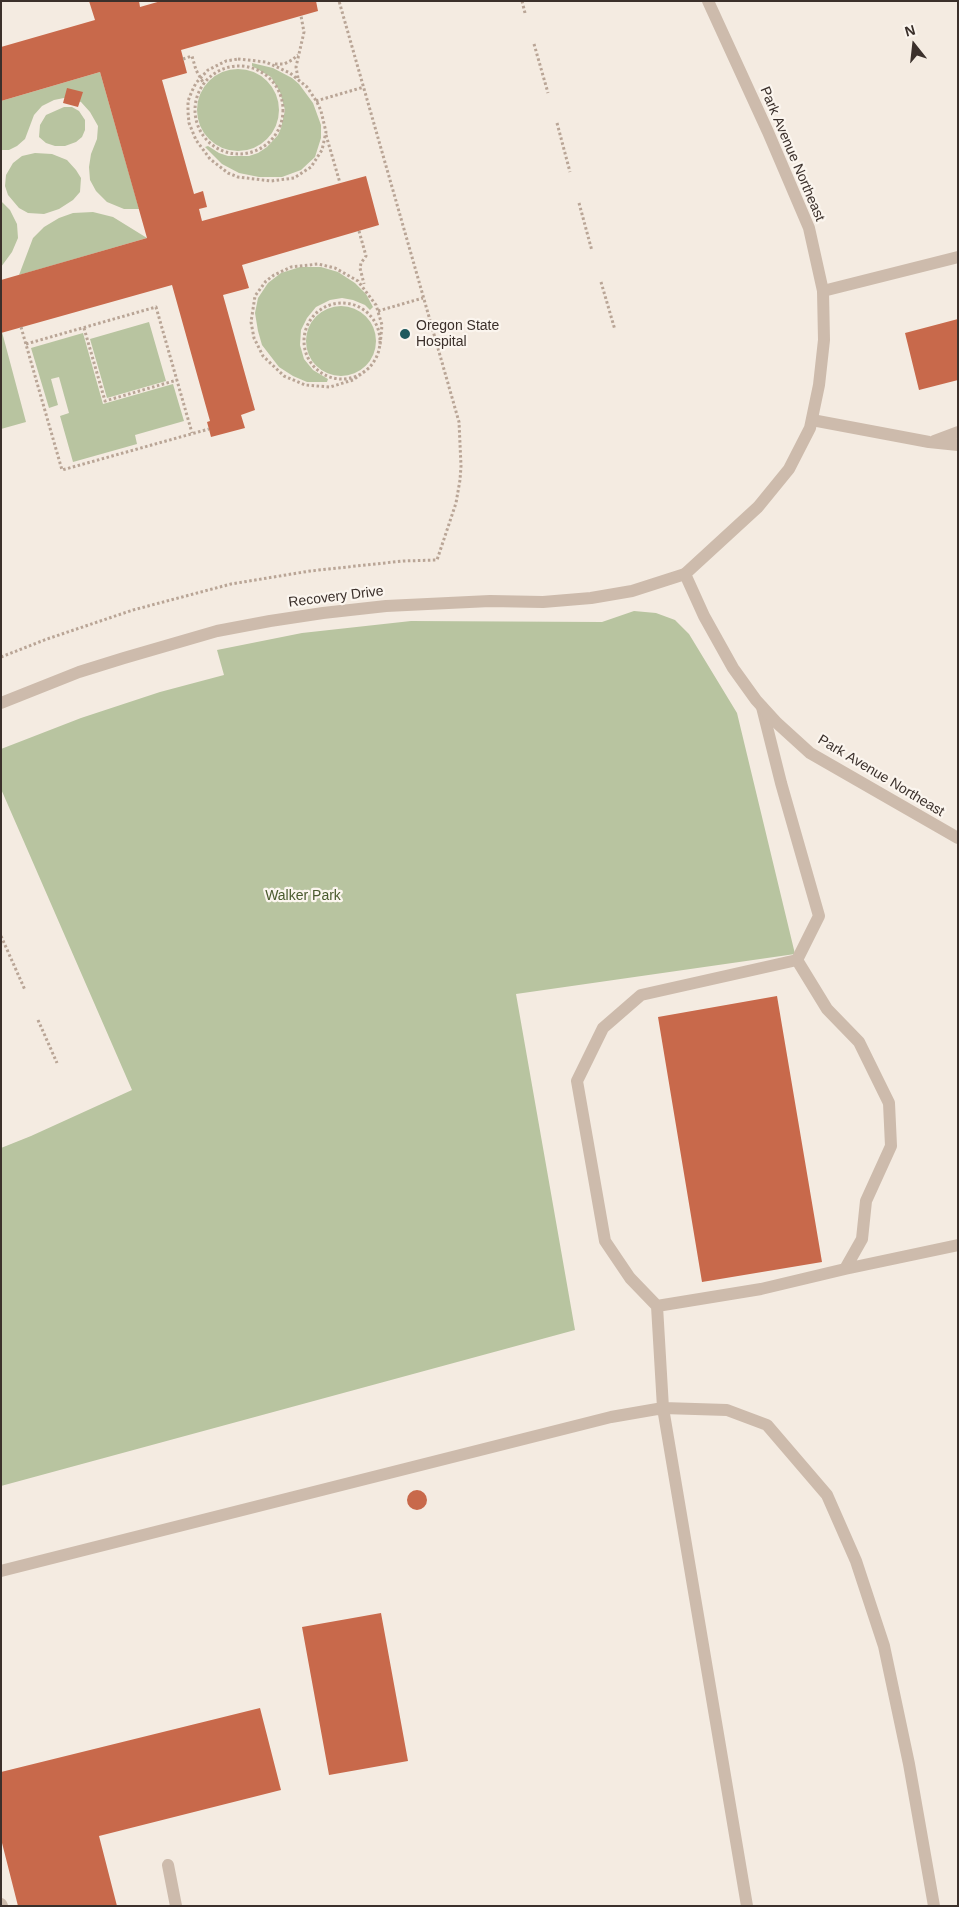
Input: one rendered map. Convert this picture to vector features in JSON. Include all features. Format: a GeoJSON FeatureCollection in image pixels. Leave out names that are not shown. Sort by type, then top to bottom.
{"type":"FeatureCollection","features":[{"type":"Feature","properties":{"kind":"street","name":"Park Avenue Northeast"},"geometry":{"type":"LineString","coordinates":[[708,1],[809,228],[823,291],[824,340],[819,385],[810,428],[789,469],[758,507],[685,574],[704,616],[733,668],[762,707],[777,723],[810,753],[958,838]]}},
{"type":"Feature","properties":{"kind":"street"},"geometry":{"type":"LineString","coordinates":[[823,291],[958,257]]}},
{"type":"Feature","properties":{"kind":"street"},"geometry":{"type":"LineString","coordinates":[[812,420],[929,442],[958,445]]}},
{"type":"Feature","properties":{"kind":"street"},"geometry":{"type":"LineString","coordinates":[[929,442],[958,432]]}},
{"type":"Feature","properties":{"kind":"street","name":"Recovery Drive"},"geometry":{"type":"LineString","coordinates":[[1,703],[79,672],[217,631],[323,612],[386,606],[543,602],[591,598],[632,591],[685,574]]}},
{"type":"Feature","properties":{"kind":"street"},"geometry":{"type":"LineString","coordinates":[[762,707],[781,783],[819,916],[797,960]]}},
{"type":"Feature","properties":{"kind":"street"},"geometry":{"type":"LineString","coordinates":[[797,960],[827,1009],[859,1042],[889,1103],[891,1146],[866,1201],[862,1239],[844,1269]]}},
{"type":"Feature","properties":{"kind":"street"},"geometry":{"type":"LineString","coordinates":[[747,1906],[663,1408],[656,1306],[630,1278],[605,1241],[576,1081],[603,1028],[641,995],[797,960]]}},
{"type":"Feature","properties":{"kind":"street"},"geometry":{"type":"LineString","coordinates":[[656,1306],[762,1289],[844,1269],[958,1245]]}},
{"type":"Feature","properties":{"kind":"street"},"geometry":{"type":"LineString","coordinates":[[1,1571],[611,1417],[663,1408],[726,1410],[768,1425],[827,1495],[856,1561],[884,1646],[909,1764],[934,1906]]}},
{"type":"Feature","properties":{"kind":"street"},"geometry":{"type":"LineString","coordinates":[[168,1866],[176,1906]]}},
{"type":"Feature","properties":{"kind":"path"},"geometry":{"type":"LineString","coordinates":[[1,657],[47,639],[133,610],[222,587],[310,571],[403,561],[437,560],[446,538],[458,494],[462,466],[456,408],[339,1]]}},
{"type":"Feature","properties":{"kind":"path"},"geometry":{"type":"LineString","coordinates":[[522,1],[525,13]]}},
{"type":"Feature","properties":{"kind":"path"},"geometry":{"type":"LineString","coordinates":[[298,79],[296,67],[304,32],[301,16]]}},
{"type":"Feature","properties":{"kind":"path"},"geometry":{"type":"LineString","coordinates":[[534,44],[548,93]]}},
{"type":"Feature","properties":{"kind":"path"},"geometry":{"type":"LineString","coordinates":[[299,54],[284,64],[238,59],[217,65],[208,70],[192,91],[188,101],[192,132],[210,159],[233,175],[260,181],[294,178],[311,167],[325,141],[326,132]]}},
{"type":"Feature","properties":{"kind":"path"},"geometry":{"type":"LineString","coordinates":[[183,59],[192,56],[200,79],[204,84]]}},
{"type":"Feature","properties":{"kind":"path"},"geometry":{"type":"LineString","coordinates":[[274,64],[298,79],[316,101],[321,111],[340,182]]}},
{"type":"Feature","properties":{"kind":"path"},"geometry":{"type":"LineString","coordinates":[[234,66],[248,67],[262,72],[273,82],[280,95],[283,109],[281,124],[274,136],[263,147],[250,152],[236,154],[222,150],[210,143],[200,132],[195,118],[195,104],[204,84],[220,70],[234,66]]}},
{"type":"Feature","properties":{"kind":"path"},"geometry":{"type":"LineString","coordinates":[[316,101],[364,87]]}},
{"type":"Feature","properties":{"kind":"path"},"geometry":{"type":"LineString","coordinates":[[557,123],[570,172]]}},
{"type":"Feature","properties":{"kind":"path"},"geometry":{"type":"LineString","coordinates":[[579,203],[592,251]]}},
{"type":"Feature","properties":{"kind":"path"},"geometry":{"type":"LineString","coordinates":[[359,231],[366,256],[360,268],[365,287],[378,311],[382,325],[380,346],[376,358],[369,368],[353,380],[338,386],[321,388],[298,384],[276,370],[263,356],[254,338],[251,322],[253,304],[259,289],[274,274],[291,267],[318,264],[335,268],[351,276],[365,287]]}},
{"type":"Feature","properties":{"kind":"path"},"geometry":{"type":"LineString","coordinates":[[601,282],[615,330]]}},
{"type":"Feature","properties":{"kind":"path"},"geometry":{"type":"LineString","coordinates":[[378,311],[424,298]]}},
{"type":"Feature","properties":{"kind":"path"},"geometry":{"type":"LineString","coordinates":[[369,368],[347,379],[334,378],[323,374],[313,366],[306,356],[304,343],[305,331],[310,319],[320,310],[331,304],[344,303],[357,306],[368,313],[375,322],[380,346]]}},
{"type":"Feature","properties":{"kind":"path"},"geometry":{"type":"LineString","coordinates":[[26,344],[156,308],[192,434]]}},
{"type":"Feature","properties":{"kind":"path"},"geometry":{"type":"LineString","coordinates":[[21,327],[62,470],[209,429]]}},
{"type":"Feature","properties":{"kind":"path"},"geometry":{"type":"LineString","coordinates":[[84,328],[105,401],[177,380]]}},
{"type":"Feature","properties":{"kind":"path"},"geometry":{"type":"LineString","coordinates":[[1,936],[25,990]]}},
{"type":"Feature","properties":{"kind":"path"},"geometry":{"type":"LineString","coordinates":[[38,1020],[57,1063]]}},
{"type":"Feature","properties":{"kind":"green space"},"geometry":{"type":"Polygon","coordinates":[[[252,63],[273,68],[299,84],[313,103],[321,125],[321,138],[315,157],[301,170],[282,177],[259,177],[239,173],[222,164],[205,147],[208,146],[228,156],[249,156],[267,147],[278,135],[285,110],[280,92],[271,77],[252,66],[252,63]]]}},
{"type":"Feature","properties":{"kind":"green space"},"geometry":{"type":"Polygon","coordinates":[[[238,69],[254,72],[267,81],[276,94],[279,110],[276,126],[267,139],[254,148],[238,151],[222,148],[209,139],[200,126],[197,110],[200,94],[209,81],[222,72],[238,69]]]}},
{"type":"Feature","properties":{"kind":"green space"},"geometry":{"type":"Polygon","coordinates":[[[100,72],[139,209],[124,209],[107,202],[96,191],[90,180],[89,167],[91,154],[97,139],[98,126],[90,112],[81,102],[64,98],[54,100],[42,106],[34,115],[25,139],[9,150],[1,150],[1,101],[100,72]]]}},
{"type":"Feature","properties":{"kind":"green space"},"geometry":{"type":"Polygon","coordinates":[[[64,107],[72,107],[79,111],[85,120],[85,130],[82,137],[76,142],[65,146],[55,146],[46,143],[39,137],[40,125],[46,115],[64,107]]]}},
{"type":"Feature","properties":{"kind":"green space"},"geometry":{"type":"Polygon","coordinates":[[[35,153],[52,154],[67,160],[81,178],[80,192],[73,200],[59,209],[44,214],[28,213],[19,208],[8,195],[5,186],[6,175],[13,163],[22,156],[35,153]]]}},
{"type":"Feature","properties":{"kind":"green space"},"geometry":{"type":"Polygon","coordinates":[[[1,201],[10,210],[17,224],[18,238],[12,252],[1,267],[1,201]]]}},
{"type":"Feature","properties":{"kind":"green space"},"geometry":{"type":"Polygon","coordinates":[[[93,212],[113,217],[147,238],[19,275],[33,238],[44,227],[59,218],[73,213],[93,212]]]}},
{"type":"Feature","properties":{"kind":"green space"},"geometry":{"type":"Polygon","coordinates":[[[300,267],[321,267],[338,272],[355,283],[366,294],[373,307],[370,310],[365,305],[342,298],[330,300],[316,307],[307,318],[301,330],[300,345],[304,359],[313,370],[328,379],[327,382],[307,382],[279,367],[262,345],[258,331],[255,313],[258,298],[268,283],[281,273],[300,267]]]}},
{"type":"Feature","properties":{"kind":"green space"},"geometry":{"type":"Polygon","coordinates":[[[341,306],[360,312],[370,322],[376,341],[370,360],[360,370],[341,376],[322,370],[312,360],[306,341],[312,322],[322,312],[341,306]]]}},
{"type":"Feature","properties":{"kind":"green space"},"geometry":{"type":"Polygon","coordinates":[[[149,322],[166,381],[107,398],[90,339],[149,322]]]}},
{"type":"Feature","properties":{"kind":"green space"},"geometry":{"type":"Polygon","coordinates":[[[1,333],[26,422],[1,429],[1,333]]]}},
{"type":"Feature","properties":{"kind":"green space"},"geometry":{"type":"Polygon","coordinates":[[[83,333],[103,404],[173,384],[184,421],[135,435],[137,444],[73,462],[60,416],[69,413],[59,377],[51,379],[58,405],[49,408],[31,348],[83,333]]]}},
{"type":"Feature","properties":{"kind":"green space","name":"Walker Park"},"geometry":{"type":"Polygon","coordinates":[[[634,611],[656,613],[675,620],[689,634],[737,713],[795,954],[516,994],[575,1330],[1,1486],[1,1148],[132,1090],[1,789],[1,749],[81,718],[160,692],[224,675],[217,650],[302,633],[411,621],[602,622],[634,611]]]}},
{"type":"Feature","properties":{"kind":"building"},"geometry":{"type":"Polygon","coordinates":[[[89,1],[139,1],[140,7],[161,1],[316,1],[318,11],[181,50],[187,73],[162,80],[194,194],[203,191],[207,207],[199,209],[202,221],[366,176],[379,225],[242,265],[249,288],[223,295],[255,410],[241,415],[245,428],[211,437],[207,422],[210,421],[172,285],[1,333],[1,280],[147,238],[100,72],[1,101],[1,47],[95,20],[89,1]]]}},
{"type":"Feature","properties":{"kind":"building"},"geometry":{"type":"Polygon","coordinates":[[[67,88],[83,92],[78,107],[63,103],[67,88]]]}},
{"type":"Feature","properties":{"kind":"building"},"geometry":{"type":"Polygon","coordinates":[[[958,319],[958,380],[919,390],[905,333],[958,319]]]}},
{"type":"Feature","properties":{"kind":"building"},"geometry":{"type":"Polygon","coordinates":[[[777,996],[822,1262],[702,1282],[658,1017],[777,996]]]}},
{"type":"Feature","properties":{"kind":"building"},"geometry":{"type":"Polygon","coordinates":[[[413,1490],[421,1490],[427,1496],[427,1504],[421,1510],[413,1510],[407,1504],[407,1496],[413,1490]]]}},
{"type":"Feature","properties":{"kind":"building"},"geometry":{"type":"Polygon","coordinates":[[[381,1613],[408,1761],[329,1775],[302,1627],[381,1613]]]}},
{"type":"Feature","properties":{"kind":"building"},"geometry":{"type":"Polygon","coordinates":[[[260,1708],[281,1790],[99,1836],[117,1906],[18,1906],[1,1839],[1,1772],[260,1708]]]}},
{"type":"Feature","properties":{"kind":"place","name":"Oregon State Hospital"},"geometry":{"type":"Point","coordinates":[405,334]}}]}
